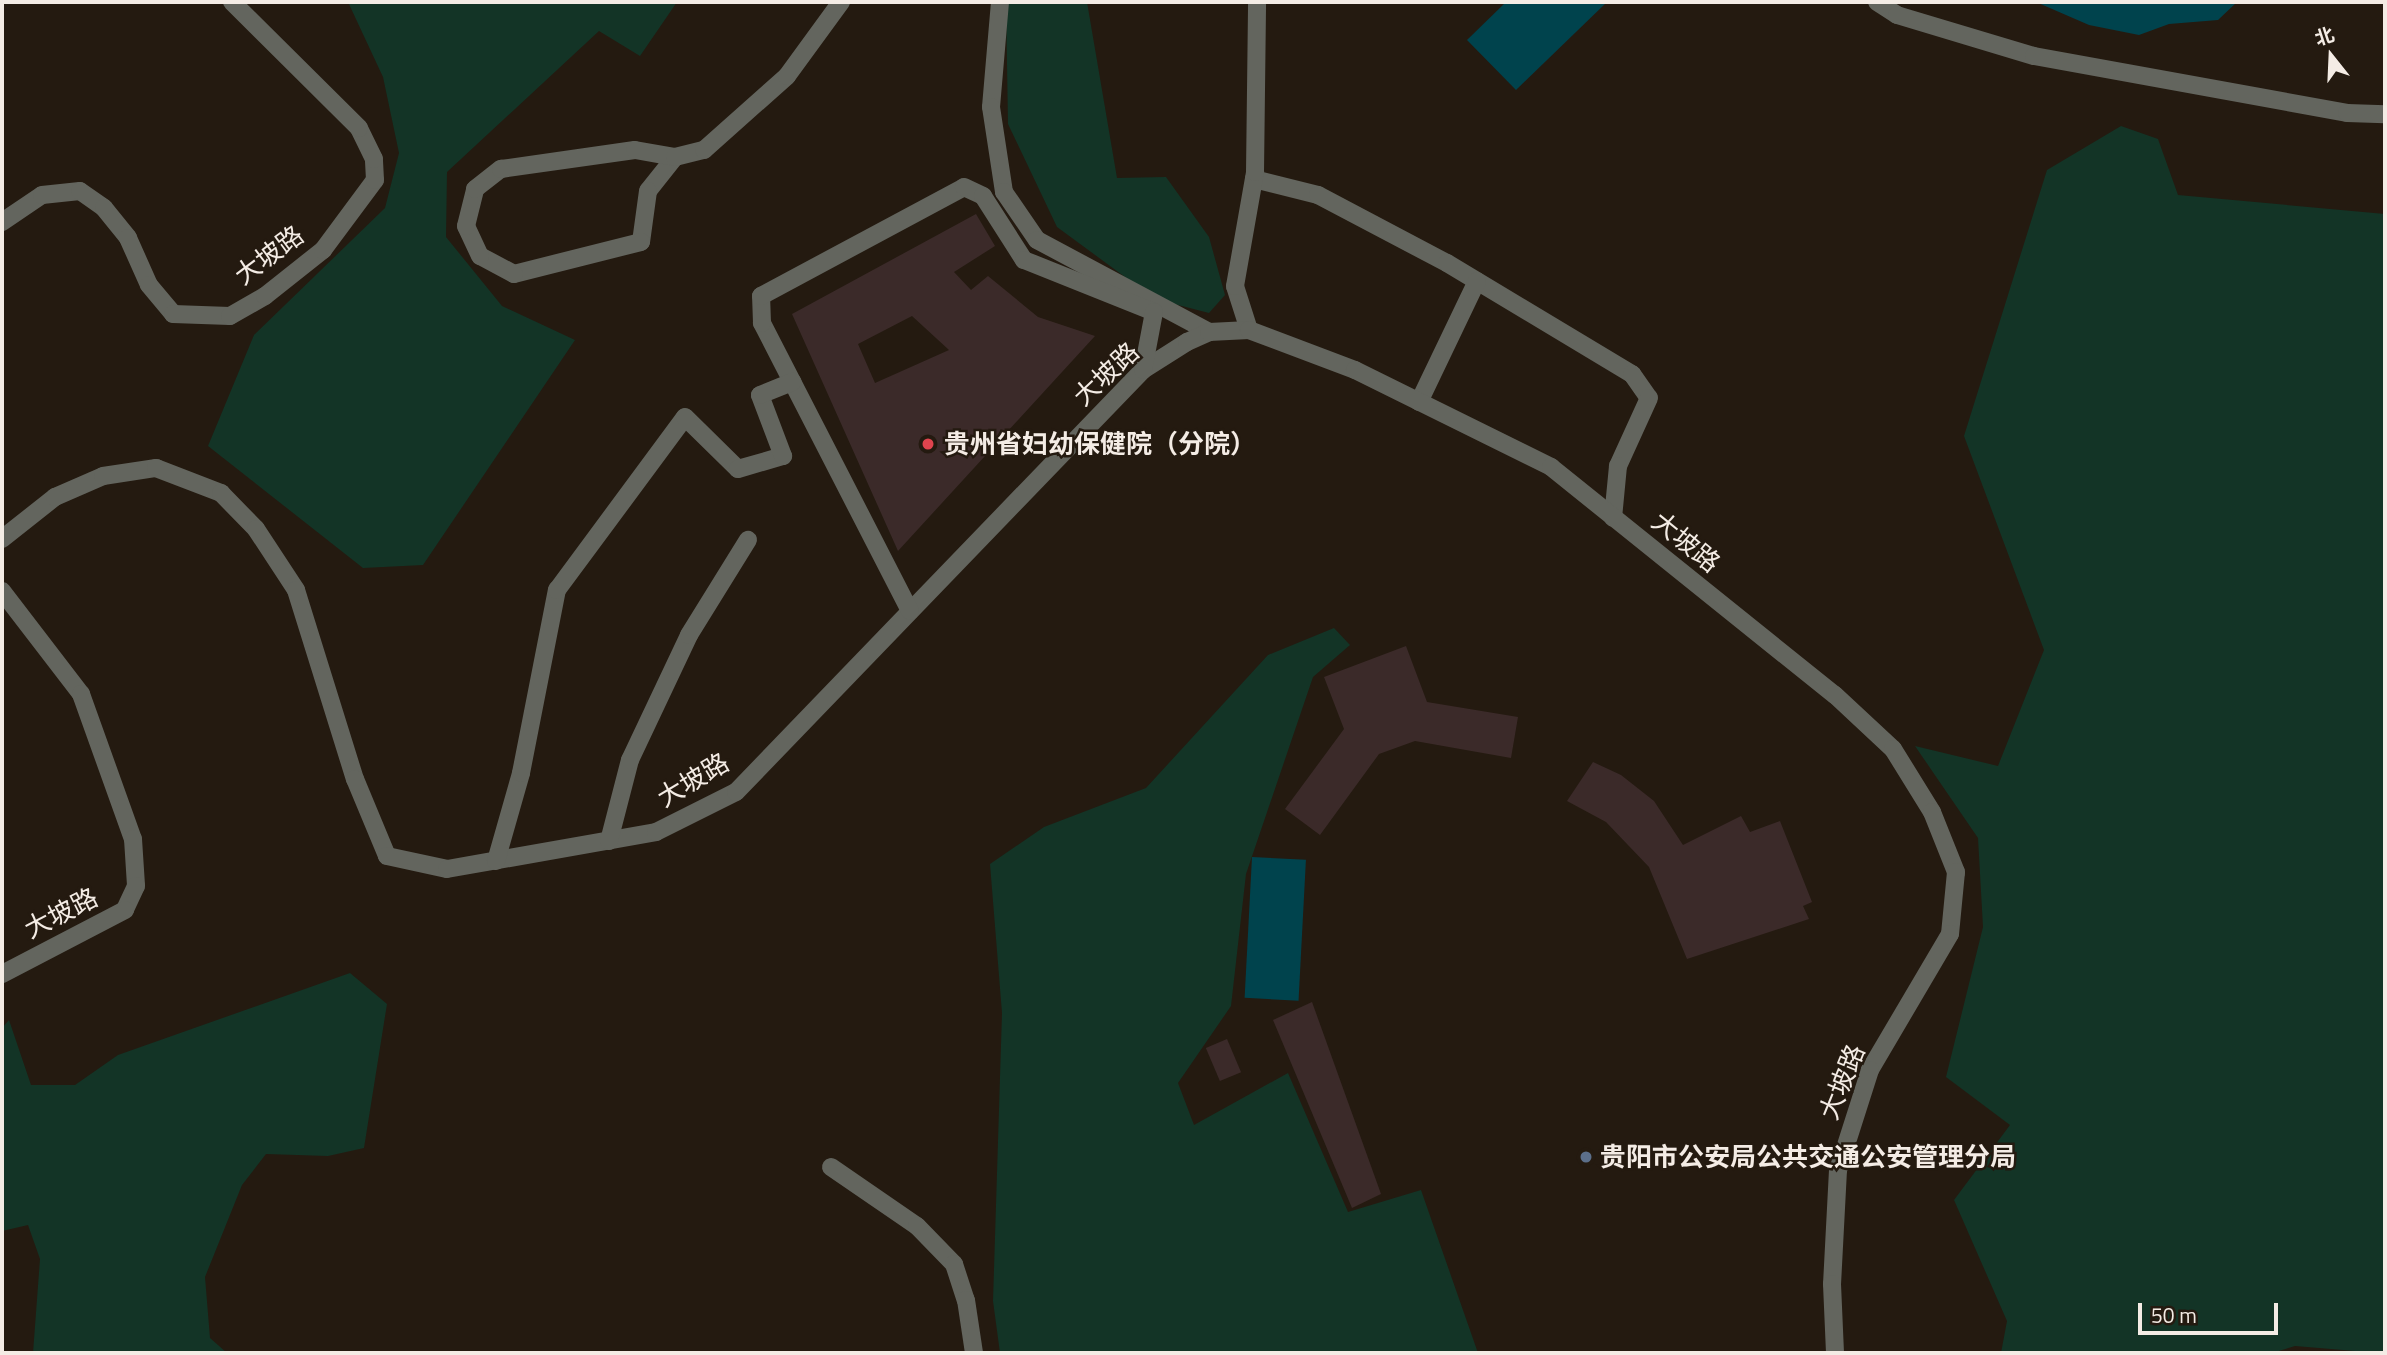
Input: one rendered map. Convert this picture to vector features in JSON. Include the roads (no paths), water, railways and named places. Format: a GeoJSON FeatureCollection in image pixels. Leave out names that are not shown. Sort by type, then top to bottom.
{"type":"FeatureCollection","features":[{"type":"Feature","properties":{"kind":"street","name":"大坡路"},"geometry":{"type":"LineString","coordinates":[[2,222],[41,195],[80,191],[104,208],[128,238],[149,285],[173,314],[230,316],[265,296],[323,250],[375,180],[374,159],[359,128],[232,2]]}},
{"type":"Feature","properties":{"kind":"street"},"geometry":{"type":"LineString","coordinates":[[675,157],[649,191],[641,242],[514,274],[480,256],[466,226],[475,189],[501,169],[635,150],[675,157],[704,150],[787,76],[841,2]]}},
{"type":"Feature","properties":{"kind":"street"},"geometry":{"type":"LineString","coordinates":[[1000,2],[991,107],[1004,192],[1037,240],[1209,332]]}},
{"type":"Feature","properties":{"kind":"street"},"geometry":{"type":"LineString","coordinates":[[1249,330],[1235,286],[1254,179],[1257,2]]}},
{"type":"Feature","properties":{"kind":"street"},"geometry":{"type":"LineString","coordinates":[[1877,2],[1897,15],[2034,57],[2347,113],[2385,114]]}},
{"type":"Feature","properties":{"kind":"street"},"geometry":{"type":"LineString","coordinates":[[1254,179],[1318,195],[1477,281],[1632,374],[1649,398],[1618,466],[1613,517]]}},
{"type":"Feature","properties":{"kind":"street"},"geometry":{"type":"LineString","coordinates":[[910,611],[762,323],[761,296],[964,187],[983,196],[1024,260],[1154,312],[1143,370]]}},
{"type":"Feature","properties":{"kind":"street"},"geometry":{"type":"LineString","coordinates":[[1419,402],[1477,281]]}},
{"type":"Feature","properties":{"kind":"street","name":"大坡路"},"geometry":{"type":"LineString","coordinates":[[2,539],[55,497],[103,475],[156,468],[222,493],[256,529],[296,590],[355,779],[387,856],[447,869],[656,832],[736,792],[1143,370],[1209,332],[1249,330],[1355,370],[1551,467],[1835,695],[1893,749],[1933,812],[1955,872],[1950,934],[1870,1070],[1838,1170],[1832,1284],[1835,1353]]}},
{"type":"Feature","properties":{"kind":"street"},"geometry":{"type":"LineString","coordinates":[[496,860],[521,773],[557,590],[685,417],[738,469],[783,456],[760,395],[793,382]]}},
{"type":"Feature","properties":{"kind":"street"},"geometry":{"type":"LineString","coordinates":[[609,841],[630,760],[689,635],[748,540]]}},
{"type":"Feature","properties":{"kind":"street","name":"大坡路"},"geometry":{"type":"LineString","coordinates":[[2,591],[81,694],[133,839],[136,886],[125,910],[2,974]]}},
{"type":"Feature","properties":{"kind":"street"},"geometry":{"type":"LineString","coordinates":[[831,1167],[917,1226],[954,1264],[966,1300],[974,1353]]}},
{"type":"Feature","properties":{"kind":"water"},"geometry":{"type":"Polygon","coordinates":[[[1506,2],[1607,2],[1516,90],[1467,40],[1506,2]]]}},
{"type":"Feature","properties":{"kind":"water"},"geometry":{"type":"Polygon","coordinates":[[[2036,2],[2237,2],[2218,20],[2169,24],[2139,35],[2089,25],[2036,2]]]}},
{"type":"Feature","properties":{"kind":"water"},"geometry":{"type":"Polygon","coordinates":[[[1252,857],[1306,860],[1299,1001],[1245,998],[1252,857]]]}},
{"type":"Feature","properties":{"kind":"place","name":"贵州省妇幼保健院（分院）"},"geometry":{"type":"Point","coordinates":[928,444]}},
{"type":"Feature","properties":{"kind":"place","name":"贵阳市公安局公共交通公安管理分局"},"geometry":{"type":"Point","coordinates":[1586,1157]}}]}
